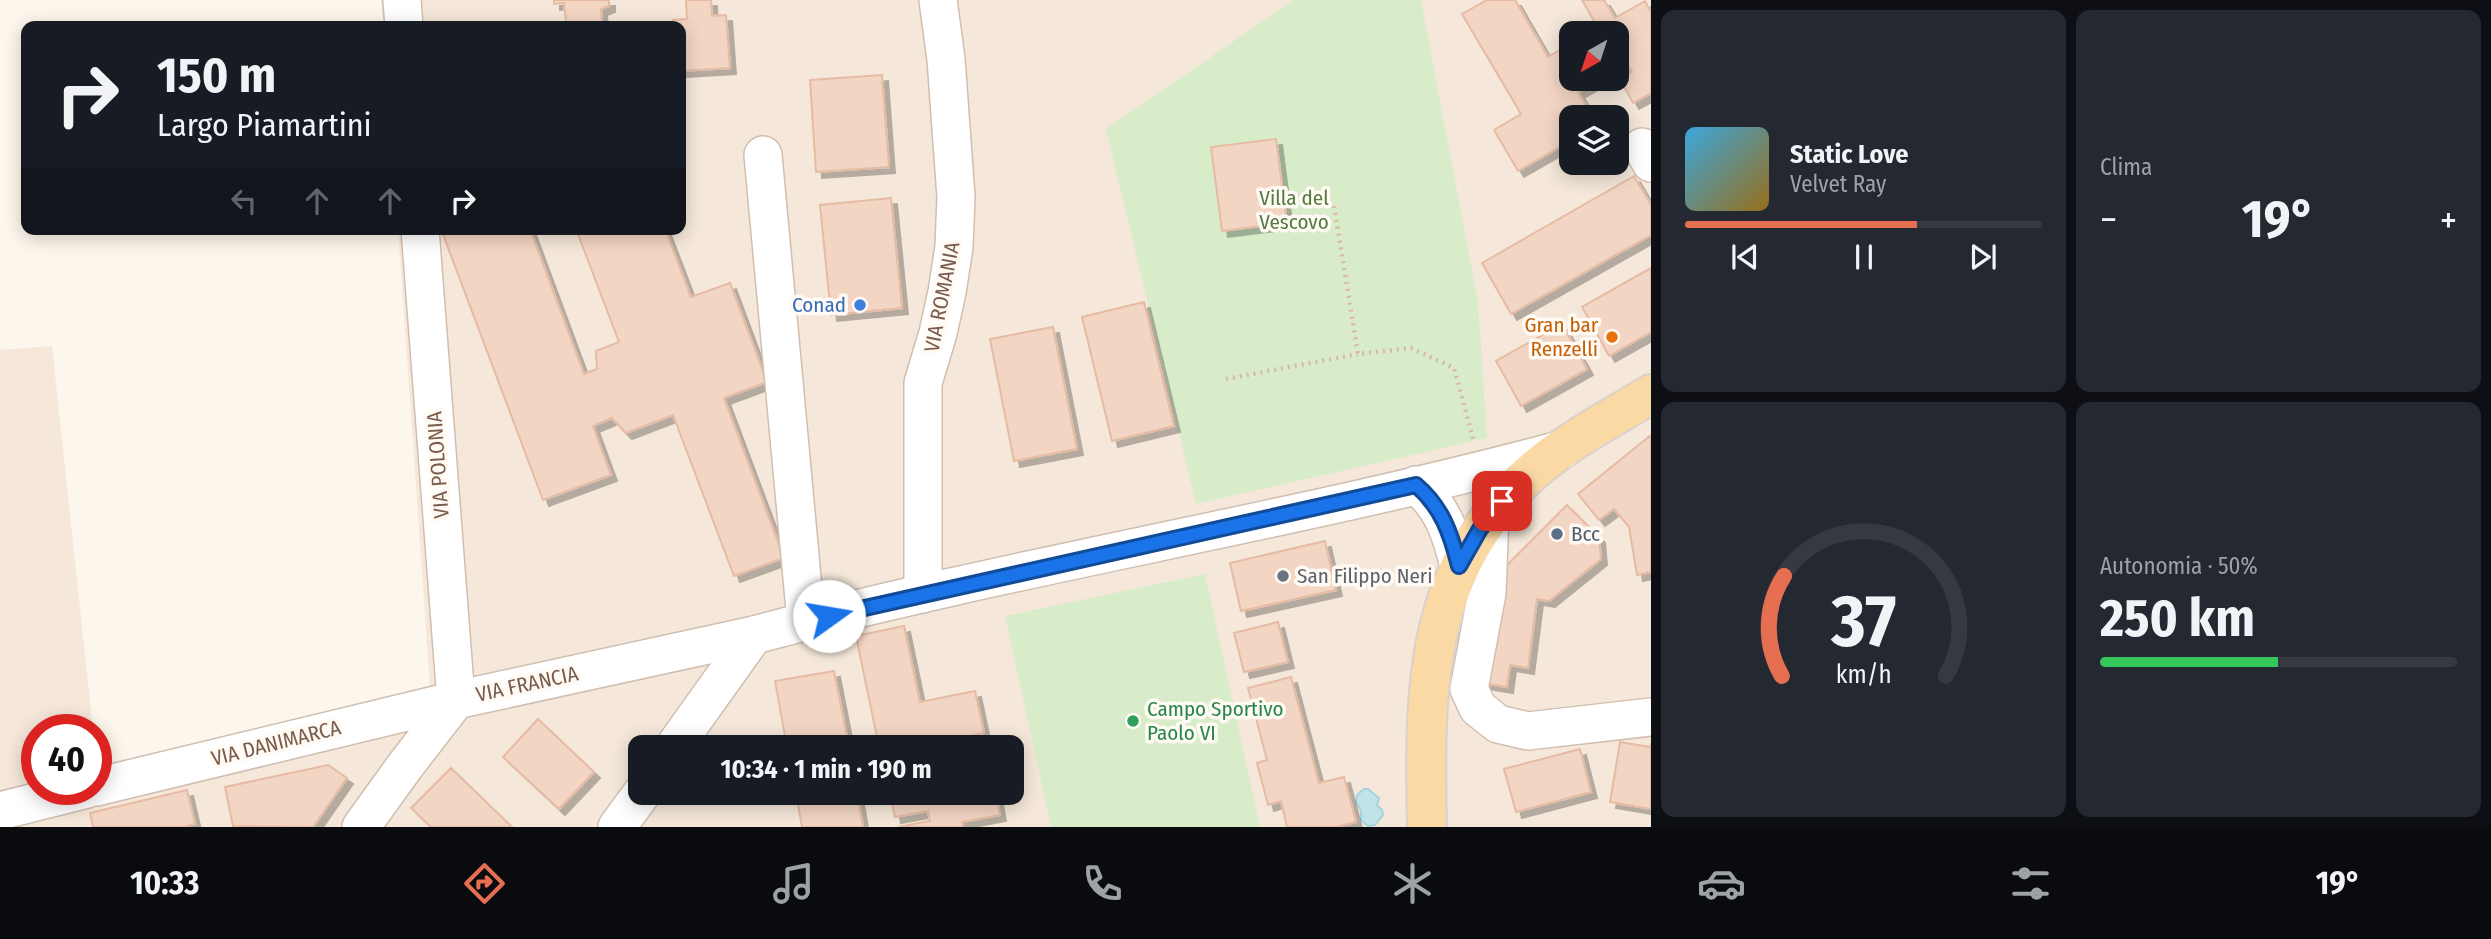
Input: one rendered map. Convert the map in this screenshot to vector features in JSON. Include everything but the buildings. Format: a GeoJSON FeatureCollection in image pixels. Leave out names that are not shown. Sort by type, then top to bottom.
{"type":"FeatureCollection","features":[{"type":"Feature","properties":{"kind":"main road"},"geometry":{"type":"LineString","coordinates":[[1427,827],[1425,731],[1430,676],[1440,625],[1459,566],[1490,514],[1522,481],[1563,449],[1651,394]]}},
{"type":"Feature","properties":{"kind":"street"},"geometry":{"type":"LineString","coordinates":[[402,0],[404,21]]}},
{"type":"Feature","properties":{"kind":"street","name":"VIA ROMANIA"},"geometry":{"type":"LineString","coordinates":[[923,594],[923,383],[947,292],[954,247],[956,205],[946,59],[938,0]]}},
{"type":"Feature","properties":{"kind":"street"},"geometry":{"type":"LineString","coordinates":[[763,155],[806,621]]}},
{"type":"Feature","properties":{"kind":"street","name":"VIA POLONIA"},"geometry":{"type":"LineString","coordinates":[[420,235],[456,700]]}},
{"type":"Feature","properties":{"kind":"street","name":"VIA FRANCIA"},"geometry":{"type":"LineString","coordinates":[[361,827],[456,700],[1416,485],[1563,449]]}},
{"type":"Feature","properties":{"kind":"street"},"geometry":{"type":"LineString","coordinates":[[1416,485],[1442,514],[1459,566]]}},
{"type":"Feature","properties":{"kind":"street"},"geometry":{"type":"LineString","coordinates":[[1490,514],[1487,593],[1469,688],[1474,702],[1483,714],[1511,729],[1528,731],[1651,717]]}},
{"type":"Feature","properties":{"kind":"street"},"geometry":{"type":"LineString","coordinates":[[683,735],[754,635]]}},
{"type":"Feature","properties":{"kind":"street","name":"VIA DANIMARCA"},"geometry":{"type":"LineString","coordinates":[[112,783],[456,700]]}},
{"type":"Feature","properties":{"kind":"street"},"geometry":{"type":"LineString","coordinates":[[0,811],[24,805]]}},
{"type":"Feature","properties":{"kind":"street"},"geometry":{"type":"LineString","coordinates":[[617,827],[633,805]]}},
{"type":"Feature","properties":{"kind":"path"},"geometry":{"type":"LineString","coordinates":[[1335,206],[1358,354]]}},
{"type":"Feature","properties":{"kind":"path"},"geometry":{"type":"LineString","coordinates":[[1226,379],[1358,354],[1411,348],[1454,368],[1480,470]]}},
{"type":"Feature","properties":{"kind":"shaded area"},"geometry":{"type":"Polygon","coordinates":[[[381,0],[1651,0],[1651,827],[0,827],[0,350],[52,346],[91,714],[21,714],[21,805],[112,805],[112,764],[430,686],[398,235],[686,235],[686,21],[383,21],[381,0]]]}},
{"type":"Feature","properties":{"kind":"green space","name":"Villa del Vescovo"},"geometry":{"type":"Polygon","coordinates":[[[1294,0],[1421,0],[1478,302],[1487,438],[1196,504],[1106,129],[1294,0]]]}},
{"type":"Feature","properties":{"kind":"green space","name":"Campo Sportivo Paolo VI"},"geometry":{"type":"Polygon","coordinates":[[[1205,574],[1260,827],[1051,827],[1005,616],[1205,574]]]}},
{"type":"Feature","properties":{"kind":"water"},"geometry":{"type":"Polygon","coordinates":[[[1364,789],[1379,798],[1377,805],[1383,815],[1375,825],[1368,826],[1361,820],[1361,811],[1356,802],[1357,795],[1364,789]]]}},
{"type":"Feature","properties":{"kind":"place","name":"Conad"},"geometry":{"type":"Point","coordinates":[860,305]}},
{"type":"Feature","properties":{"kind":"place","name":"Gran bar Renzelli"},"geometry":{"type":"Point","coordinates":[1612,337]}},
{"type":"Feature","properties":{"kind":"place","name":"Bcc"},"geometry":{"type":"Point","coordinates":[1557,534]}},
{"type":"Feature","properties":{"kind":"place","name":"San Filippo Neri"},"geometry":{"type":"Point","coordinates":[1283,576]}},
{"type":"Feature","properties":{"kind":"place","name":"Campo Sportivo Paolo VI"},"geometry":{"type":"Point","coordinates":[1133,721]}},
{"type":"Feature","properties":{"kind":"route"},"geometry":{"type":"LineString","coordinates":[[829,616],[1416,485],[1442,514],[1459,566],[1480,529],[1502,501]]}}]}
